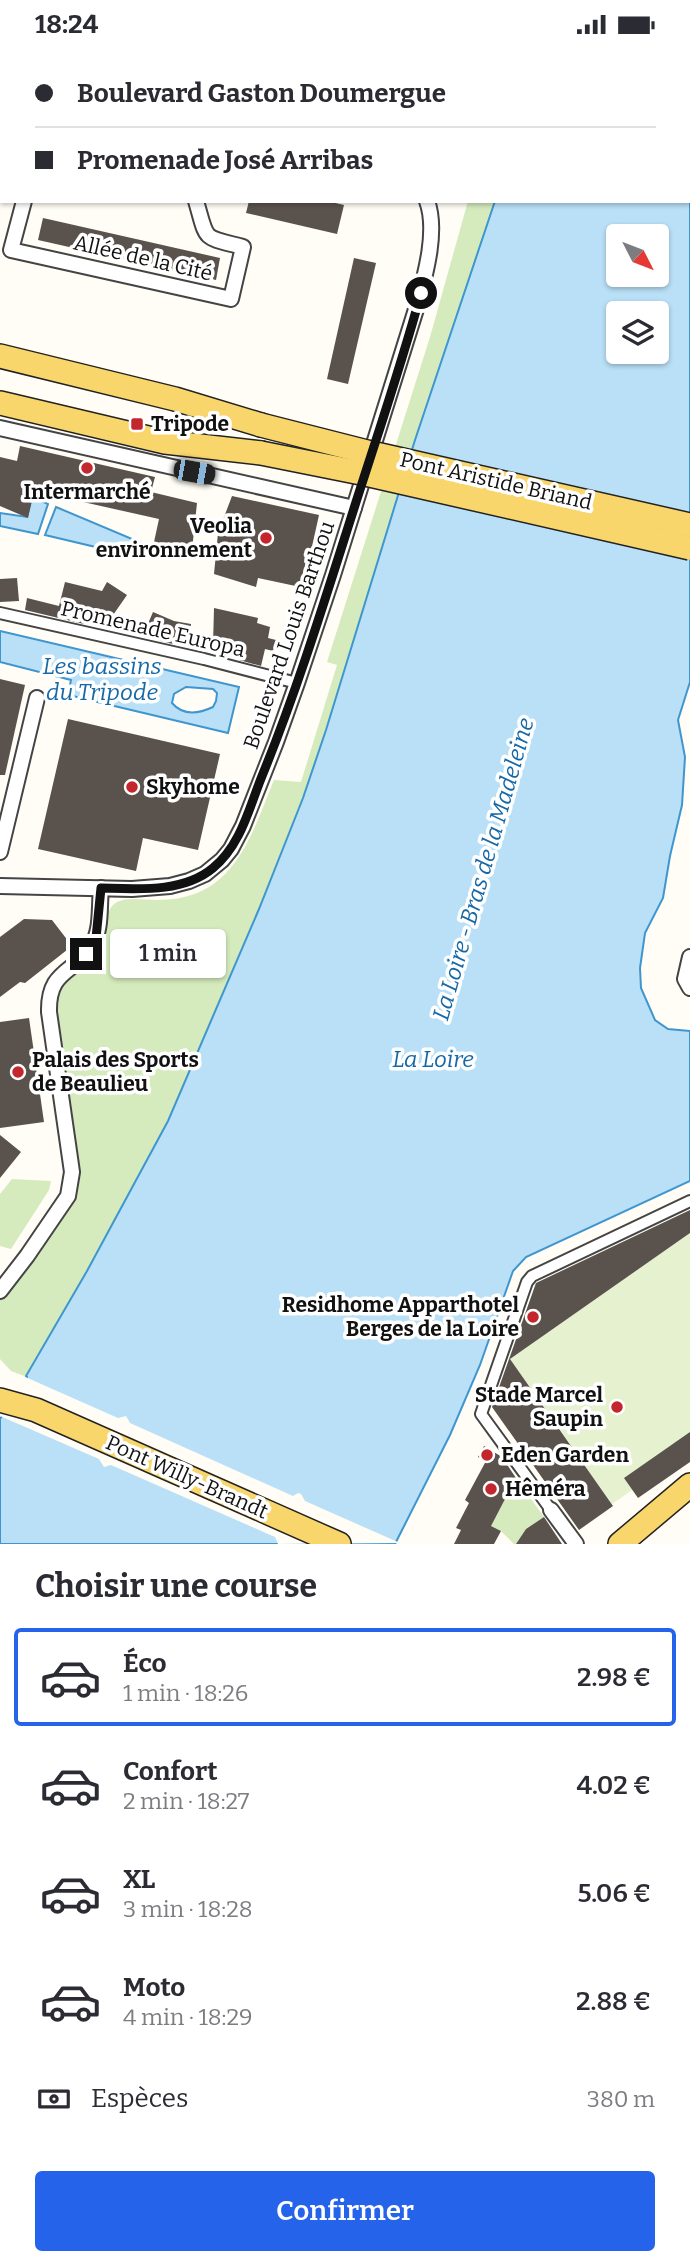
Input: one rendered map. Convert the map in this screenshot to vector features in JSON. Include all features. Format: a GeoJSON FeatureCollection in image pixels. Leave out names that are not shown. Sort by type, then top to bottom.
{"type":"FeatureCollection","features":[{"type":"Feature","properties":{"kind":"main road","name":"Pont Aristide Briand"},"geometry":{"type":"LineString","coordinates":[[0,356],[162,395],[261,425],[368,452],[690,525]]}},
{"type":"Feature","properties":{"kind":"main road","name":"Pont Aristide Briand"},"geometry":{"type":"LineString","coordinates":[[0,403],[165,442],[261,453],[361,473],[690,548]]}},
{"type":"Feature","properties":{"kind":"main road","name":"Pont Willy-Brandt"},"geometry":{"type":"LineString","coordinates":[[0,1391],[16,1394],[36,1410],[339,1544]]}},
{"type":"Feature","properties":{"kind":"main road"},"geometry":{"type":"LineString","coordinates":[[620,1544],[690,1485]]}},
{"type":"Feature","properties":{"kind":"street","name":"Allée de la Cité"},"geometry":{"type":"LineString","coordinates":[[23,203],[11,250],[231,299],[243,247],[209,238],[204,232],[197,203]]}},
{"type":"Feature","properties":{"kind":"street","name":"Boulevard Louis Barthou"},"geometry":{"type":"LineString","coordinates":[[101,888],[148,889],[189,881],[205,874],[222,860],[239,835],[297,683],[377,437],[425,277],[431,218],[427,203]]}},
{"type":"Feature","properties":{"kind":"street"},"geometry":{"type":"LineString","coordinates":[[0,428],[354,508]]}},
{"type":"Feature","properties":{"kind":"street","name":"Promenade Europa"},"geometry":{"type":"LineString","coordinates":[[0,613],[297,683]]}},
{"type":"Feature","properties":{"kind":"street"},"geometry":{"type":"LineString","coordinates":[[0,852],[37,698]]}},
{"type":"Feature","properties":{"kind":"street"},"geometry":{"type":"LineString","coordinates":[[0,885],[101,888],[96,938],[86,954],[54,983],[48,1006],[72,1172],[71,1188],[58,1212],[0,1291]]}},
{"type":"Feature","properties":{"kind":"street"},"geometry":{"type":"LineString","coordinates":[[690,957],[685,979],[690,988]]}},
{"type":"Feature","properties":{"kind":"street"},"geometry":{"type":"LineString","coordinates":[[576,1544],[481,1414],[527,1282],[532,1276],[690,1201]]}},
{"type":"Feature","properties":{"kind":"green space"},"geometry":{"type":"Polygon","coordinates":[[[467,203],[494,203],[415,440],[303,798],[259,909],[168,1121],[27,1377],[11,1371],[0,1359],[0,1300],[45,1244],[73,1197],[55,1007],[59,988],[63,981],[99,950],[108,914],[114,904],[129,899],[182,898],[204,890],[221,878],[247,844],[274,780],[301,782],[337,665],[327,662],[430,337],[467,203]]]}},
{"type":"Feature","properties":{"kind":"green space"},"geometry":{"type":"Polygon","coordinates":[[[12,1179],[51,1181],[49,1190],[11,1249],[0,1246],[0,1194],[12,1179]]]}},
{"type":"Feature","properties":{"kind":"green space","name":"Stade Marcel Saupin"},"geometry":{"type":"Polygon","coordinates":[[[690,1233],[690,1450],[612,1504],[510,1359],[690,1233]]]}},
{"type":"Feature","properties":{"kind":"green space"},"geometry":{"type":"Polygon","coordinates":[[[516,1478],[544,1517],[526,1529],[514,1544],[501,1531],[464,1512],[470,1503],[496,1516],[516,1478]]]}},
{"type":"Feature","properties":{"kind":"water","name":"La Loire"},"geometry":{"type":"Polygon","coordinates":[[[494,203],[690,203],[690,682],[678,720],[685,757],[682,805],[663,898],[645,933],[640,968],[641,988],[655,1020],[668,1029],[690,1031],[690,1181],[526,1257],[513,1271],[480,1365],[450,1435],[395,1544],[0,1544],[0,1419],[87,1271],[168,1121],[259,909],[303,798],[415,440],[494,203]]]}},
{"type":"Feature","properties":{"kind":"water"},"geometry":{"type":"Polygon","coordinates":[[[32,497],[48,504],[38,534],[0,526],[0,513],[27,517],[32,497]]]}},
{"type":"Feature","properties":{"kind":"water"},"geometry":{"type":"Polygon","coordinates":[[[56,507],[144,544],[138,557],[45,535],[56,507]]]}},
{"type":"Feature","properties":{"kind":"water","name":"Les bassins du Tripode"},"geometry":{"type":"Polygon","coordinates":[[[0,631],[239,687],[228,733],[68,695],[71,680],[0,662],[0,631]],[[186,687],[174,694],[172,703],[186,712],[213,707],[217,693],[213,689],[186,687]]]}},
{"type":"Feature","properties":{"kind":"pier"},"geometry":{"type":"Polygon","coordinates":[[[23,1376],[118,1418],[126,1416],[130,1423],[293,1496],[301,1494],[305,1501],[400,1543],[278,1544],[275,1537],[111,1465],[104,1467],[99,1459],[0,1416],[23,1376]]]}},
{"type":"Feature","properties":{"kind":"building"},"geometry":{"type":"Polygon","coordinates":[[[248,203],[344,205],[337,234],[246,213],[248,203]]]}},
{"type":"Feature","properties":{"kind":"building"},"geometry":{"type":"Polygon","coordinates":[[[43,218],[220,258],[216,280],[38,240],[43,218]]]}},
{"type":"Feature","properties":{"kind":"building"},"geometry":{"type":"Polygon","coordinates":[[[354,258],[376,263],[348,384],[327,379],[354,258]]]}},
{"type":"Feature","properties":{"kind":"building"},"geometry":{"type":"Polygon","coordinates":[[[20,446],[155,477],[151,492],[197,503],[192,550],[154,542],[159,519],[34,491],[28,518],[0,506],[0,457],[17,461],[20,446]]]}},
{"type":"Feature","properties":{"kind":"building","name":"Veolia environnement"},"geometry":{"type":"Polygon","coordinates":[[[232,496],[319,515],[305,588],[258,578],[256,587],[214,574],[218,533],[232,496]]]}},
{"type":"Feature","properties":{"kind":"building"},"geometry":{"type":"Polygon","coordinates":[[[17,578],[19,601],[0,602],[0,579],[17,578]]]}},
{"type":"Feature","properties":{"kind":"building"},"geometry":{"type":"Polygon","coordinates":[[[65,582],[102,591],[107,582],[127,595],[104,628],[86,616],[84,624],[25,610],[27,598],[59,606],[65,582]]]}},
{"type":"Feature","properties":{"kind":"building"},"geometry":{"type":"Polygon","coordinates":[[[214,608],[258,618],[257,623],[270,627],[268,638],[276,640],[273,651],[265,649],[261,666],[239,660],[240,655],[213,645],[214,608]]]}},
{"type":"Feature","properties":{"kind":"building"},"geometry":{"type":"Polygon","coordinates":[[[153,612],[174,621],[191,624],[189,647],[163,642],[144,633],[153,612]]]}},
{"type":"Feature","properties":{"kind":"building"},"geometry":{"type":"Polygon","coordinates":[[[0,679],[25,685],[5,775],[0,775],[0,679]]]}},
{"type":"Feature","properties":{"kind":"building","name":"Skyhome"},"geometry":{"type":"Polygon","coordinates":[[[68,719],[220,754],[198,850],[143,838],[136,871],[38,849],[68,719]]]}},
{"type":"Feature","properties":{"kind":"building","name":"Palais des Sports de Beaulieu"},"geometry":{"type":"Polygon","coordinates":[[[24,919],[52,920],[72,946],[25,983],[20,982],[0,997],[0,937],[24,919]]]}},
{"type":"Feature","properties":{"kind":"building","name":"Palais des Sports de Beaulieu"},"geometry":{"type":"Polygon","coordinates":[[[29,1018],[44,1122],[0,1128],[0,1022],[29,1018]]]}},
{"type":"Feature","properties":{"kind":"building","name":"Palais des Sports de Beaulieu"},"geometry":{"type":"Polygon","coordinates":[[[0,1135],[21,1152],[0,1178],[0,1135]]]}},
{"type":"Feature","properties":{"kind":"building"},"geometry":{"type":"Polygon","coordinates":[[[690,1210],[690,1233],[510,1359],[613,1506],[579,1530],[492,1407],[536,1283],[690,1210]]]}},
{"type":"Feature","properties":{"kind":"building"},"geometry":{"type":"Polygon","coordinates":[[[690,1432],[690,1462],[638,1498],[624,1478],[690,1432]]]}},
{"type":"Feature","properties":{"kind":"building"},"geometry":{"type":"Polygon","coordinates":[[[484,1446],[502,1457],[516,1478],[491,1526],[501,1531],[494,1544],[454,1544],[461,1530],[456,1528],[469,1503],[465,1500],[486,1461],[478,1457],[484,1446]]]}},
{"type":"Feature","properties":{"kind":"building","name":"Hêméra"},"geometry":{"type":"Polygon","coordinates":[[[544,1517],[562,1544],[516,1544],[526,1529],[544,1517]]]}},
{"type":"Feature","properties":{"kind":"place","name":"Tripode"},"geometry":{"type":"Point","coordinates":[137,424]}},
{"type":"Feature","properties":{"kind":"place","name":"Intermarché"},"geometry":{"type":"Point","coordinates":[87,468]}},
{"type":"Feature","properties":{"kind":"place","name":"Veolia environnement"},"geometry":{"type":"Point","coordinates":[266,538]}},
{"type":"Feature","properties":{"kind":"place","name":"Skyhome"},"geometry":{"type":"Point","coordinates":[132,787]}},
{"type":"Feature","properties":{"kind":"place","name":"Palais des Sports de Beaulieu"},"geometry":{"type":"Point","coordinates":[18,1072]}},
{"type":"Feature","properties":{"kind":"place","name":"Residhome Apparthotel Berges de la Loire"},"geometry":{"type":"Point","coordinates":[533,1317]}},
{"type":"Feature","properties":{"kind":"place","name":"Stade Marcel Saupin"},"geometry":{"type":"Point","coordinates":[617,1407]}},
{"type":"Feature","properties":{"kind":"place","name":"Eden Garden"},"geometry":{"type":"Point","coordinates":[487,1455]}},
{"type":"Feature","properties":{"kind":"place","name":"Hêméra"},"geometry":{"type":"Point","coordinates":[491,1489]}},
{"type":"Feature","properties":{"kind":"route"},"geometry":{"type":"LineString","coordinates":[[86,954],[96,938],[101,888],[148,889],[189,881],[212,869],[235,842],[297,683],[421,293]]}},
{"type":"Feature","properties":{"kind":"water label","name":"La Loire - Bras de la Madeleine"},"geometry":{"type":"Point","coordinates":[483,869]}}]}
